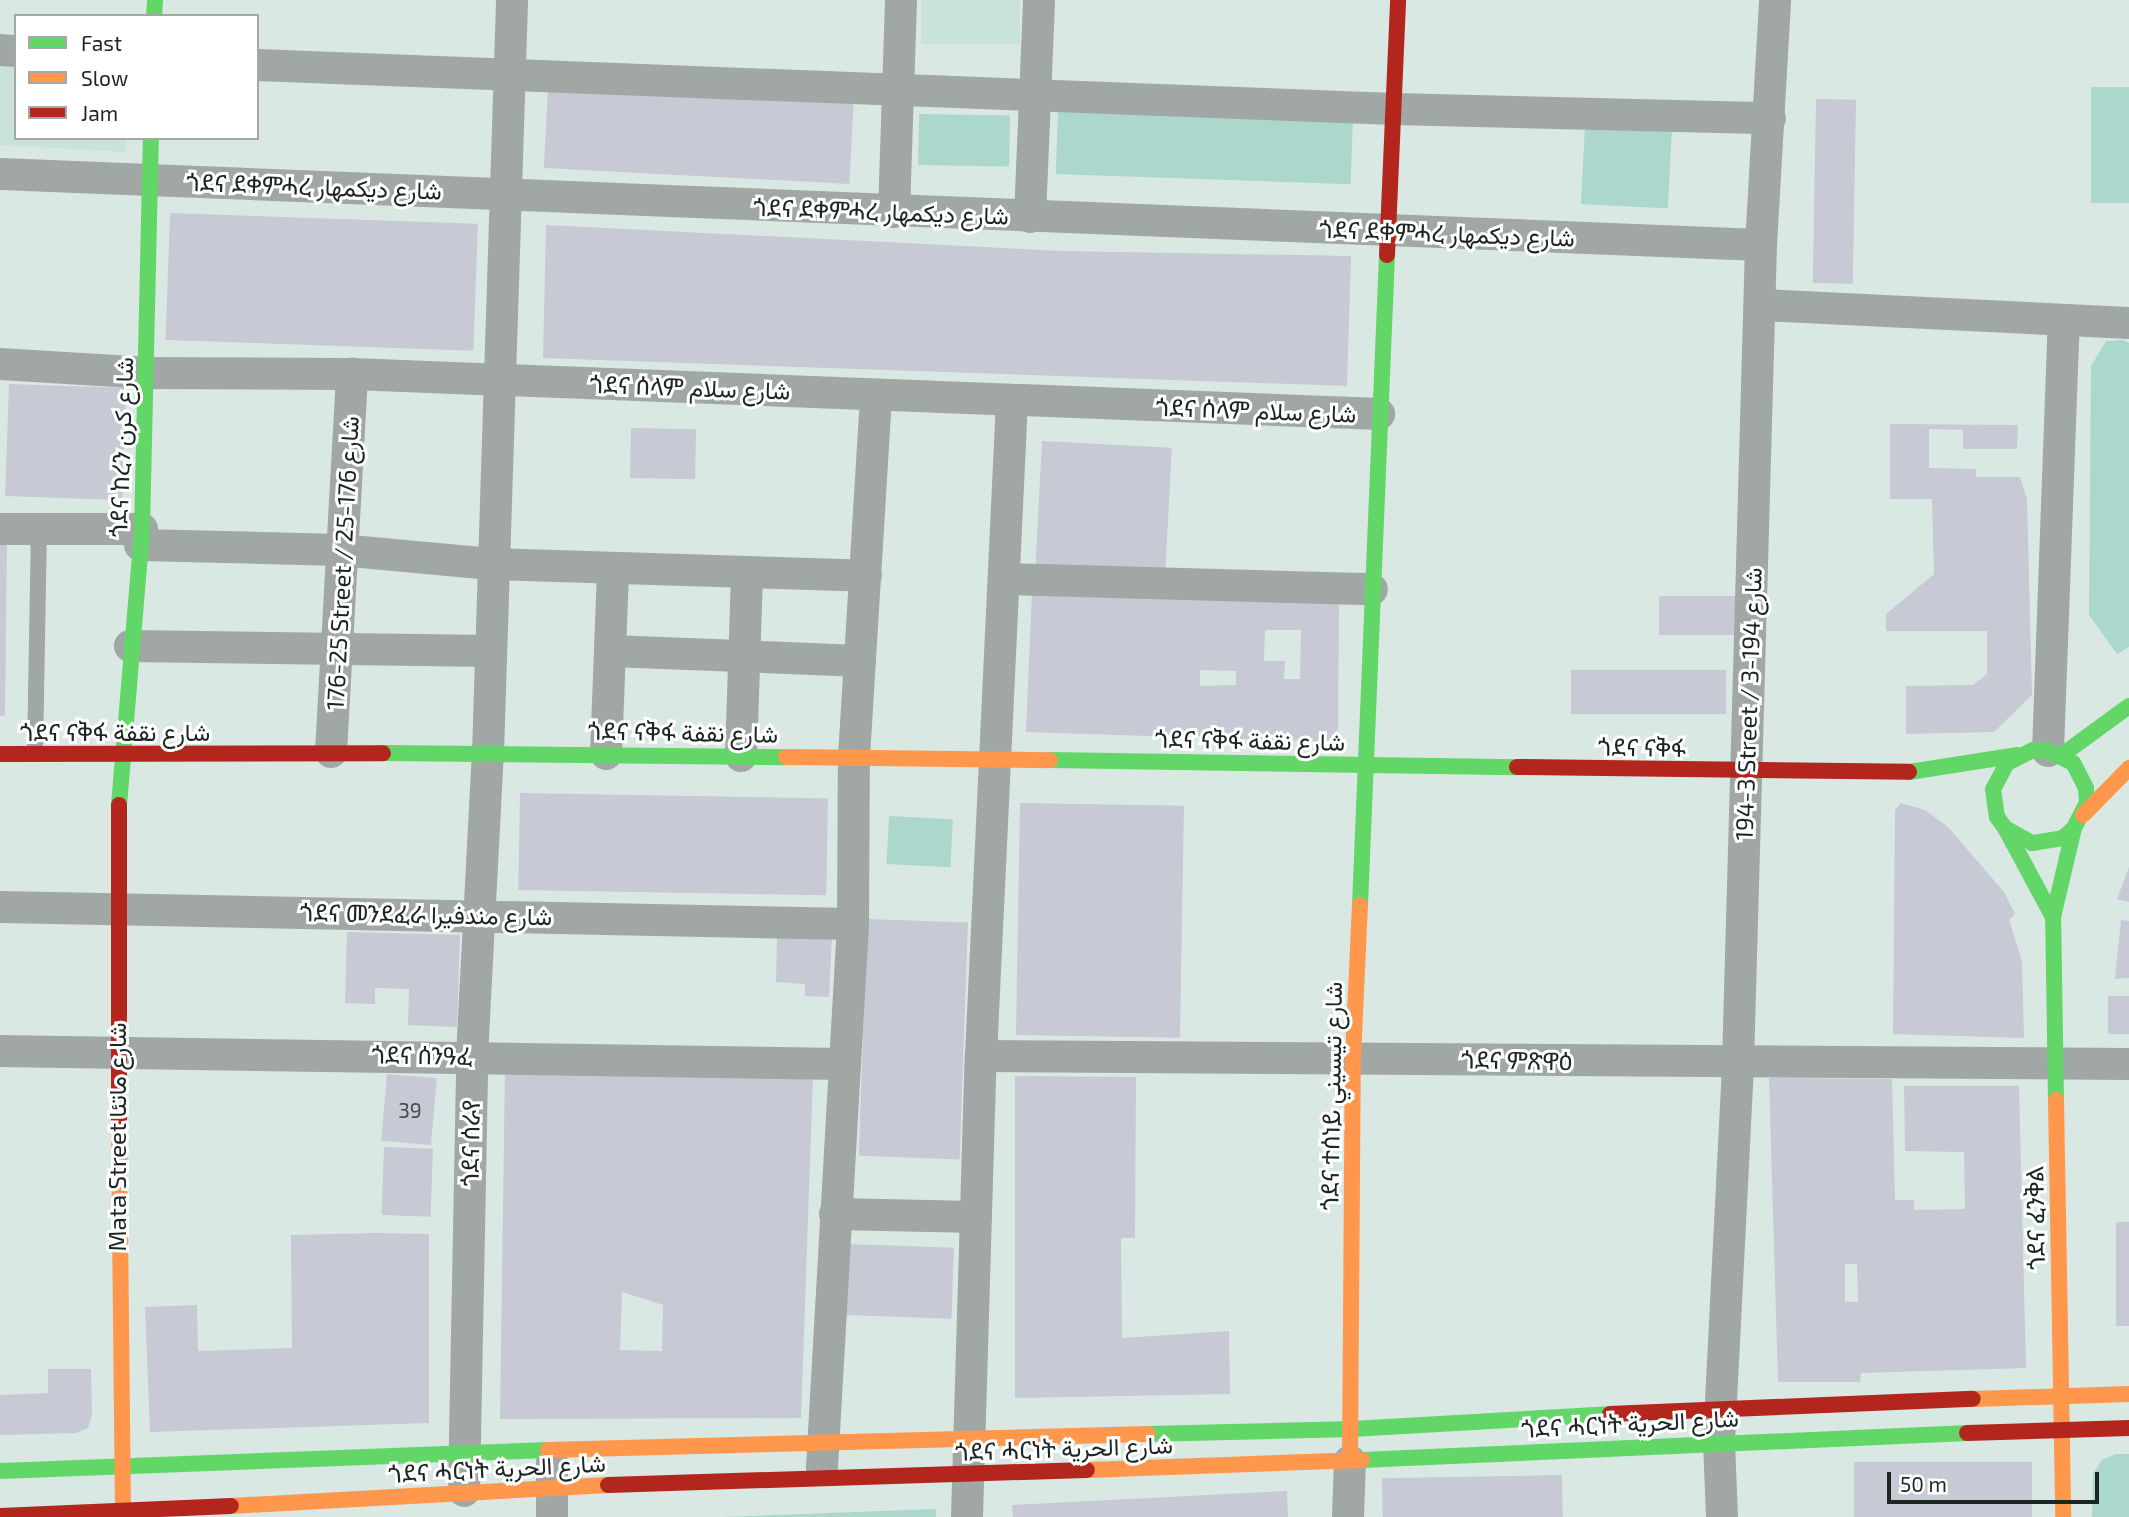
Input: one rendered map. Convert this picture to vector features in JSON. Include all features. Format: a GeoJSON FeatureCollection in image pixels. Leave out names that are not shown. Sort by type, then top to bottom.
{"type":"FeatureCollection","features":[{"type":"Feature","properties":{"kind":"main road","name":"ጎደና ተሰነይ شارع تيسيني"},"geometry":{"type":"LineString","coordinates":[[1350,1461],[1353,1058],[1398,0]]}},
{"type":"Feature","properties":{"kind":"main road","name":"ጎደና ከረን شارع كرن"},"geometry":{"type":"LineString","coordinates":[[120,756],[141,537],[148,373],[151,140]]}},
{"type":"Feature","properties":{"kind":"main road","name":"ጎደና ናቅፋ"},"geometry":{"type":"LineString","coordinates":[[1365,765],[1918,772],[2043,754],[2129,706]]}},
{"type":"Feature","properties":{"kind":"main road","name":"ጎደና ናቅፋ شارع نقفة"},"geometry":{"type":"LineString","coordinates":[[0,754],[120,756],[331,752],[488,753],[1365,765]]}},
{"type":"Feature","properties":{"kind":"main road"},"geometry":{"type":"LineString","coordinates":[[2001,823],[1993,789],[2007,763],[2043,754],[2082,775],[2087,802],[2079,822]]}},
{"type":"Feature","properties":{"kind":"main road","name":"Mata Street شارع ماتئا"},"geometry":{"type":"LineString","coordinates":[[120,756],[115,1053],[120,1468],[123,1515]]}},
{"type":"Feature","properties":{"kind":"main road"},"geometry":{"type":"LineString","coordinates":[[1975,799],[2001,823],[2032,843],[2048,843],[2079,822],[2129,768]]}},
{"type":"Feature","properties":{"kind":"main road","name":"ጎደና ናቅፋ"},"geometry":{"type":"LineString","coordinates":[[1918,772],[1948,784]]}},
{"type":"Feature","properties":{"kind":"main road","name":"ጎደና ፈንቅል"},"geometry":{"type":"LineString","coordinates":[[2063,1517],[2053,1063],[2053,917],[2079,822]]}},
{"type":"Feature","properties":{"kind":"main road","name":"ጎደና ፈንቅል"},"geometry":{"type":"LineString","coordinates":[[2001,823],[2026,860],[2053,917]]}},
{"type":"Feature","properties":{"kind":"main road","name":"ጎደና ሓርነት شارع الحرية"},"geometry":{"type":"LineString","coordinates":[[0,1471],[462,1452],[1352,1429],[1721,1408],[2129,1394]]}},
{"type":"Feature","properties":{"kind":"main road","name":"ጎደና ሓርነት شارع الحرية"},"geometry":{"type":"LineString","coordinates":[[0,1516],[123,1515],[387,1506],[464,1491],[552,1502],[822,1479],[1350,1461],[1719,1441],[2129,1427]]}},
{"type":"Feature","properties":{"kind":"street","name":"ጎደና ሰራየ"},"geometry":{"type":"LineString","coordinates":[[464,1491],[462,1452],[472,1056],[488,753],[491,564],[512,0]]}},
{"type":"Feature","properties":{"kind":"street"},"geometry":{"type":"LineString","coordinates":[[894,212],[901,0]]}},
{"type":"Feature","properties":{"kind":"street"},"geometry":{"type":"LineString","coordinates":[[1030,217],[1039,0]]}},
{"type":"Feature","properties":{"kind":"street","name":"194-3 Street / شارع 194-3"},"geometry":{"type":"LineString","coordinates":[[1722,1517],[1719,1441],[1738,1063],[1762,305],[1761,245],[1775,0]]}},
{"type":"Feature","properties":{"kind":"street"},"geometry":{"type":"LineString","coordinates":[[259,65],[508,77],[1394,109],[1770,118]]}},
{"type":"Feature","properties":{"kind":"street","name":"ጎደና ደቀምሓረ شارع ديكمهار"},"geometry":{"type":"LineString","coordinates":[[0,174],[1761,245]]}},
{"type":"Feature","properties":{"kind":"street"},"geometry":{"type":"LineString","coordinates":[[1762,305],[2129,323]]}},
{"type":"Feature","properties":{"kind":"street"},"geometry":{"type":"LineString","coordinates":[[2043,754],[2064,320]]}},
{"type":"Feature","properties":{"kind":"street","name":"ጎደና ሰላም شارع سلام"},"geometry":{"type":"LineString","coordinates":[[0,363],[148,373],[352,374],[1013,402],[1379,414]]}},
{"type":"Feature","properties":{"kind":"street","name":"176-25 Street / شارع 176-25"},"geometry":{"type":"LineString","coordinates":[[331,752],[340,550],[352,374]]}},
{"type":"Feature","properties":{"kind":"street"},"geometry":{"type":"LineString","coordinates":[[822,1479],[843,1064],[853,924],[854,757],[876,395]]}},
{"type":"Feature","properties":{"kind":"street"},"geometry":{"type":"LineString","coordinates":[[967,1517],[981,1056],[1013,402]]}},
{"type":"Feature","properties":{"kind":"street"},"geometry":{"type":"LineString","coordinates":[[0,528],[340,550],[491,564],[866,576]]}},
{"type":"Feature","properties":{"kind":"street"},"geometry":{"type":"LineString","coordinates":[[606,754],[612,651],[613,569]]}},
{"type":"Feature","properties":{"kind":"street"},"geometry":{"type":"LineString","coordinates":[[741,756],[747,573]]}},
{"type":"Feature","properties":{"kind":"street"},"geometry":{"type":"LineString","coordinates":[[1004,579],[1372,589]]}},
{"type":"Feature","properties":{"kind":"street"},"geometry":{"type":"LineString","coordinates":[[130,646],[489,651]]}},
{"type":"Feature","properties":{"kind":"street"},"geometry":{"type":"LineString","coordinates":[[612,651],[860,661]]}},
{"type":"Feature","properties":{"kind":"street","name":"ጎደና መንደፈራ شارع مندفيرا"},"geometry":{"type":"LineString","coordinates":[[0,907],[116,906],[853,924]]}},
{"type":"Feature","properties":{"kind":"street","name":"ጎደና ሰንዓፈ"},"geometry":{"type":"LineString","coordinates":[[0,1051],[472,1056],[843,1064]]}},
{"type":"Feature","properties":{"kind":"street","name":"ጎደና ምጽዋዕ"},"geometry":{"type":"LineString","coordinates":[[981,1056],[2129,1064]]}},
{"type":"Feature","properties":{"kind":"street"},"geometry":{"type":"LineString","coordinates":[[835,1214],[976,1217]]}},
{"type":"Feature","properties":{"kind":"street"},"geometry":{"type":"LineString","coordinates":[[552,1502],[553,1451]]}},
{"type":"Feature","properties":{"kind":"street"},"geometry":{"type":"LineString","coordinates":[[386,1456],[387,1506]]}},
{"type":"Feature","properties":{"kind":"street"},"geometry":{"type":"LineString","coordinates":[[1348,1517],[1350,1461]]}},
{"type":"Feature","properties":{"kind":"lane"},"geometry":{"type":"LineString","coordinates":[[35,755],[39,530]]}},
{"type":"Feature","properties":{"kind":"shaded area"},"geometry":{"type":"Polygon","coordinates":[[[921,0],[1020,0],[1020,44],[921,44],[921,0]]]}},
{"type":"Feature","properties":{"kind":"shaded area"},"geometry":{"type":"Polygon","coordinates":[[[0,63],[14,64],[14,140],[127,140],[126,152],[0,145],[0,63]]]}},
{"type":"Feature","properties":{"kind":"green space"},"geometry":{"type":"Polygon","coordinates":[[[2091,87],[2129,87],[2129,203],[2091,203],[2091,87]]]}},
{"type":"Feature","properties":{"kind":"green space"},"geometry":{"type":"Polygon","coordinates":[[[1058,111],[1353,121],[1351,184],[1056,174],[1058,111]]]}},
{"type":"Feature","properties":{"kind":"green space"},"geometry":{"type":"Polygon","coordinates":[[[919,114],[1010,116],[1009,167],[918,165],[919,114]]]}},
{"type":"Feature","properties":{"kind":"green space"},"geometry":{"type":"Polygon","coordinates":[[[1585,126],[1672,131],[1668,208],[1581,204],[1585,126]]]}},
{"type":"Feature","properties":{"kind":"green space"},"geometry":{"type":"Polygon","coordinates":[[[2124,340],[2129,343],[2129,647],[2117,654],[2089,615],[2091,366],[2106,341],[2124,340]]]}},
{"type":"Feature","properties":{"kind":"green space"},"geometry":{"type":"Polygon","coordinates":[[[889,816],[953,819],[950,867],[886,864],[889,816]]]}},
{"type":"Feature","properties":{"kind":"green space"},"geometry":{"type":"Polygon","coordinates":[[[2116,1454],[2129,1454],[2129,1517],[2092,1517],[2093,1474],[2102,1460],[2116,1454]]]}},
{"type":"Feature","properties":{"kind":"green space"},"geometry":{"type":"Polygon","coordinates":[[[936,1509],[936,1517],[722,1517],[936,1509]]]}},
{"type":"Feature","properties":{"kind":"building"},"geometry":{"type":"Polygon","coordinates":[[[548,88],[854,104],[849,184],[544,168],[548,88]]]}},
{"type":"Feature","properties":{"kind":"building"},"geometry":{"type":"Polygon","coordinates":[[[1816,99],[1856,100],[1853,284],[1813,283],[1816,99]]]}},
{"type":"Feature","properties":{"kind":"building"},"geometry":{"type":"Polygon","coordinates":[[[170,213],[478,224],[473,351],[166,340],[170,213]]]}},
{"type":"Feature","properties":{"kind":"building"},"geometry":{"type":"Polygon","coordinates":[[[546,225],[1063,251],[1351,256],[1347,386],[543,358],[546,225]]]}},
{"type":"Feature","properties":{"kind":"building"},"geometry":{"type":"Polygon","coordinates":[[[9,384],[126,388],[122,500],[5,496],[9,384]]]}},
{"type":"Feature","properties":{"kind":"building"},"geometry":{"type":"Polygon","coordinates":[[[1890,424],[2018,425],[2017,449],[1963,449],[1963,430],[1929,429],[1929,468],[1976,469],[1976,477],[2020,477],[2027,499],[2032,695],[1994,732],[1906,734],[1906,686],[1973,685],[1987,674],[1987,631],[1886,631],[1886,614],[1934,574],[1932,499],[1890,499],[1890,424]]]}},
{"type":"Feature","properties":{"kind":"building"},"geometry":{"type":"Polygon","coordinates":[[[631,428],[696,429],[695,479],[630,478],[631,428]]]}},
{"type":"Feature","properties":{"kind":"building"},"geometry":{"type":"Polygon","coordinates":[[[1042,441],[1172,448],[1165,572],[1036,565],[1042,441]]]}},
{"type":"Feature","properties":{"kind":"building"},"geometry":{"type":"Polygon","coordinates":[[[0,535],[7,536],[5,716],[0,716],[0,535]]]}},
{"type":"Feature","properties":{"kind":"building"},"geometry":{"type":"Polygon","coordinates":[[[1032,592],[1339,598],[1338,742],[1026,732],[1032,592]],[[1265,630],[1264,661],[1285,661],[1284,679],[1300,679],[1301,630],[1265,630]],[[1200,670],[1200,686],[1236,685],[1236,671],[1200,670]]]}},
{"type":"Feature","properties":{"kind":"building"},"geometry":{"type":"Polygon","coordinates":[[[1659,596],[1740,596],[1740,635],[1659,635],[1659,596]]]}},
{"type":"Feature","properties":{"kind":"building"},"geometry":{"type":"Polygon","coordinates":[[[1571,670],[1726,670],[1726,714],[1571,714],[1571,670]]]}},
{"type":"Feature","properties":{"kind":"building"},"geometry":{"type":"Polygon","coordinates":[[[520,793],[828,798],[826,895],[518,890],[520,793]]]}},
{"type":"Feature","properties":{"kind":"building"},"geometry":{"type":"Polygon","coordinates":[[[1020,803],[1184,806],[1180,1038],[1016,1035],[1020,803]]]}},
{"type":"Feature","properties":{"kind":"building"},"geometry":{"type":"Polygon","coordinates":[[[1901,803],[1925,810],[1948,827],[2004,892],[2015,914],[2009,920],[2022,961],[2024,1038],[1893,1034],[1895,810],[1901,803]]]}},
{"type":"Feature","properties":{"kind":"building"},"geometry":{"type":"Polygon","coordinates":[[[2129,867],[2129,902],[2117,899],[2129,867]]]}},
{"type":"Feature","properties":{"kind":"building"},"geometry":{"type":"Polygon","coordinates":[[[867,919],[968,923],[960,1159],[859,1156],[867,919]]]}},
{"type":"Feature","properties":{"kind":"building"},"geometry":{"type":"Polygon","coordinates":[[[2121,920],[2129,921],[2129,978],[2115,979],[2121,920]]]}},
{"type":"Feature","properties":{"kind":"building"},"geometry":{"type":"Polygon","coordinates":[[[347,932],[460,935],[457,1027],[408,1025],[409,989],[375,988],[375,1004],[345,1003],[347,932]]]}},
{"type":"Feature","properties":{"kind":"building"},"geometry":{"type":"Polygon","coordinates":[[[777,935],[832,937],[829,997],[805,996],[805,984],[776,982],[777,935]]]}},
{"type":"Feature","properties":{"kind":"building"},"geometry":{"type":"Polygon","coordinates":[[[2108,996],[2129,996],[2129,1034],[2108,1034],[2108,996]]]}},
{"type":"Feature","properties":{"kind":"building"},"geometry":{"type":"Polygon","coordinates":[[[505,1067],[813,1076],[801,1418],[500,1419],[505,1067]],[[622,1292],[620,1350],[662,1351],[663,1305],[622,1292]]]}},
{"type":"Feature","properties":{"kind":"building"},"geometry":{"type":"Polygon","coordinates":[[[387,1074],[437,1078],[431,1145],[381,1141],[387,1074]]]}},
{"type":"Feature","properties":{"kind":"building"},"geometry":{"type":"Polygon","coordinates":[[[1015,1076],[1136,1077],[1135,1238],[1121,1238],[1122,1338],[1229,1331],[1230,1394],[1015,1398],[1015,1076]]]}},
{"type":"Feature","properties":{"kind":"building"},"geometry":{"type":"Polygon","coordinates":[[[1769,1078],[1892,1079],[1895,1200],[1914,1200],[1914,1210],[1965,1209],[1964,1152],[1905,1151],[1904,1086],[2019,1086],[2026,1368],[1861,1373],[1860,1382],[1778,1382],[1769,1078]],[[1845,1264],[1845,1302],[1858,1302],[1857,1264],[1845,1264]]]}},
{"type":"Feature","properties":{"kind":"building"},"geometry":{"type":"Polygon","coordinates":[[[384,1147],[433,1149],[431,1217],[382,1215],[384,1147]]]}},
{"type":"Feature","properties":{"kind":"building"},"geometry":{"type":"Polygon","coordinates":[[[2116,1222],[2129,1222],[2129,1326],[2116,1326],[2116,1222]]]}},
{"type":"Feature","properties":{"kind":"building"},"geometry":{"type":"Polygon","coordinates":[[[429,1234],[429,1423],[150,1432],[145,1307],[197,1305],[198,1351],[292,1348],[291,1235],[429,1234]]]}},
{"type":"Feature","properties":{"kind":"building"},"geometry":{"type":"Polygon","coordinates":[[[848,1244],[954,1248],[951,1319],[846,1315],[848,1244]]]}},
{"type":"Feature","properties":{"kind":"building"},"geometry":{"type":"Polygon","coordinates":[[[48,1369],[91,1369],[92,1414],[88,1428],[76,1433],[0,1435],[0,1395],[48,1393],[48,1369]]]}},
{"type":"Feature","properties":{"kind":"building"},"geometry":{"type":"Polygon","coordinates":[[[1854,1462],[2032,1462],[2032,1517],[1854,1517],[1854,1462]]]}},
{"type":"Feature","properties":{"kind":"building"},"geometry":{"type":"Polygon","coordinates":[[[1562,1475],[1563,1517],[1383,1517],[1382,1478],[1562,1475]]]}},
{"type":"Feature","properties":{"kind":"building"},"geometry":{"type":"Polygon","coordinates":[[[1287,1491],[1288,1517],[1013,1517],[1012,1505],[1287,1491]]]}},
{"type":"Feature","properties":{"kind":"traffic: fast"},"geometry":{"type":"LineString","coordinates":[[154,14],[155,0]]}},
{"type":"Feature","properties":{"kind":"traffic: fast"},"geometry":{"type":"LineString","coordinates":[[119,805],[142,529],[151,140]]}},
{"type":"Feature","properties":{"kind":"traffic: fast"},"geometry":{"type":"LineString","coordinates":[[1360,905],[1387,255]]}},
{"type":"Feature","properties":{"kind":"traffic: fast"},"geometry":{"type":"LineString","coordinates":[[2062,755],[2129,706]]}},
{"type":"Feature","properties":{"kind":"traffic: fast"},"geometry":{"type":"LineString","coordinates":[[2056,1100],[2053,917],[2074,828],[2087,802],[2086,788],[2073,763],[2048,751],[2033,750],[2007,763],[1993,789],[1997,817],[2005,828],[2032,843],[2063,838],[2074,828]]}},
{"type":"Feature","properties":{"kind":"traffic: fast"},"geometry":{"type":"LineString","coordinates":[[383,753],[786,757]]}},
{"type":"Feature","properties":{"kind":"traffic: fast"},"geometry":{"type":"LineString","coordinates":[[1909,772],[2018,755]]}},
{"type":"Feature","properties":{"kind":"traffic: fast"},"geometry":{"type":"LineString","coordinates":[[1050,760],[1517,767]]}},
{"type":"Feature","properties":{"kind":"traffic: fast"},"geometry":{"type":"LineString","coordinates":[[2005,828],[2053,917]]}},
{"type":"Feature","properties":{"kind":"traffic: fast"},"geometry":{"type":"LineString","coordinates":[[1148,1434],[1352,1429],[1610,1414]]}},
{"type":"Feature","properties":{"kind":"traffic: fast"},"geometry":{"type":"LineString","coordinates":[[1362,1460],[1967,1433]]}},
{"type":"Feature","properties":{"kind":"traffic: fast"},"geometry":{"type":"LineString","coordinates":[[0,1471],[548,1450]]}},
{"type":"Feature","properties":{"kind":"traffic: slow"},"geometry":{"type":"LineString","coordinates":[[786,757],[1050,760]]}},
{"type":"Feature","properties":{"kind":"traffic: slow"},"geometry":{"type":"LineString","coordinates":[[2083,815],[2129,768]]}},
{"type":"Feature","properties":{"kind":"traffic: slow"},"geometry":{"type":"LineString","coordinates":[[1350,1461],[1353,1058],[1360,905]]}},
{"type":"Feature","properties":{"kind":"traffic: slow"},"geometry":{"type":"LineString","coordinates":[[2056,1100],[2063,1517]]}},
{"type":"Feature","properties":{"kind":"traffic: slow"},"geometry":{"type":"LineString","coordinates":[[119,1130],[123,1513]]}},
{"type":"Feature","properties":{"kind":"traffic: slow"},"geometry":{"type":"LineString","coordinates":[[1973,1399],[2129,1394]]}},
{"type":"Feature","properties":{"kind":"traffic: slow"},"geometry":{"type":"LineString","coordinates":[[548,1450],[1148,1434]]}},
{"type":"Feature","properties":{"kind":"traffic: slow"},"geometry":{"type":"LineString","coordinates":[[1087,1470],[1362,1460]]}},
{"type":"Feature","properties":{"kind":"traffic: slow"},"geometry":{"type":"LineString","coordinates":[[231,1506],[608,1485]]}},
{"type":"Feature","properties":{"kind":"traffic: jam"},"geometry":{"type":"LineString","coordinates":[[1387,255],[1398,0]]}},
{"type":"Feature","properties":{"kind":"traffic: jam"},"geometry":{"type":"LineString","coordinates":[[0,754],[383,753]]}},
{"type":"Feature","properties":{"kind":"traffic: jam"},"geometry":{"type":"LineString","coordinates":[[1517,767],[1909,772]]}},
{"type":"Feature","properties":{"kind":"traffic: jam"},"geometry":{"type":"LineString","coordinates":[[119,805],[119,1130]]}},
{"type":"Feature","properties":{"kind":"traffic: jam"},"geometry":{"type":"LineString","coordinates":[[1610,1414],[1973,1399]]}},
{"type":"Feature","properties":{"kind":"traffic: jam"},"geometry":{"type":"LineString","coordinates":[[1967,1433],[2129,1428]]}},
{"type":"Feature","properties":{"kind":"traffic: jam"},"geometry":{"type":"LineString","coordinates":[[608,1485],[1087,1470]]}},
{"type":"Feature","properties":{"kind":"traffic: jam"},"geometry":{"type":"LineString","coordinates":[[0,1516],[231,1506]]}}]}
